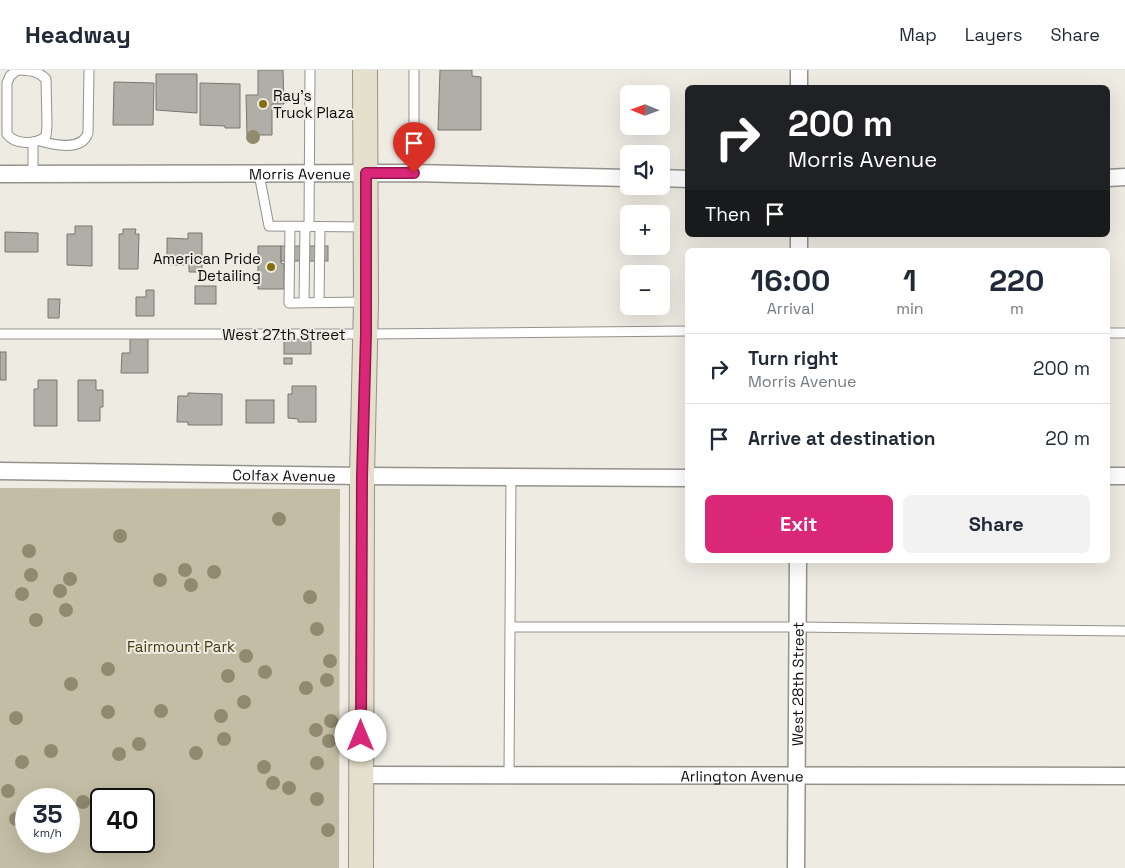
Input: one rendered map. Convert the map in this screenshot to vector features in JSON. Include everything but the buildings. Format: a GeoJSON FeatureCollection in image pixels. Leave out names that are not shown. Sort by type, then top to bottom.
{"type":"FeatureCollection","features":[{"type":"Feature","properties":{"kind":"street"},"geometry":{"type":"LineString","coordinates":[[361,868],[362,476],[366,334],[365,70]]}},
{"type":"Feature","properties":{"kind":"street"},"geometry":{"type":"LineString","coordinates":[[799,70],[799,85]]}},
{"type":"Feature","properties":{"kind":"street","name":"Morris Avenue"},"geometry":{"type":"LineString","coordinates":[[0,174],[414,173],[620,178]]}},
{"type":"Feature","properties":{"kind":"street"},"geometry":{"type":"LineString","coordinates":[[1110,178],[1125,177]]}},
{"type":"Feature","properties":{"kind":"street"},"geometry":{"type":"LineString","coordinates":[[670,178],[685,179]]}},
{"type":"Feature","properties":{"kind":"street","name":"Colfax Avenue"},"geometry":{"type":"LineString","coordinates":[[0,471],[685,478]]}},
{"type":"Feature","properties":{"kind":"street"},"geometry":{"type":"LineString","coordinates":[[1110,476],[1125,476]]}},
{"type":"Feature","properties":{"kind":"street","name":"West 28th Street"},"geometry":{"type":"LineString","coordinates":[[796,868],[798,563]]}},
{"type":"Feature","properties":{"kind":"street","name":"Arlington Avenue"},"geometry":{"type":"LineString","coordinates":[[360,775],[1125,776]]}},
{"type":"Feature","properties":{"kind":"lane"},"geometry":{"type":"LineString","coordinates":[[36,141],[46,136],[46,79],[40,73],[34,71],[17,70],[10,76],[8,83],[8,134],[12,139],[17,142],[36,141],[67,146],[81,143],[88,133],[89,70]]}},
{"type":"Feature","properties":{"kind":"lane"},"geometry":{"type":"LineString","coordinates":[[304,302],[309,173],[310,70]]}},
{"type":"Feature","properties":{"kind":"lane"},"geometry":{"type":"LineString","coordinates":[[414,70],[414,173]]}},
{"type":"Feature","properties":{"kind":"lane"},"geometry":{"type":"LineString","coordinates":[[33,174],[36,141]]}},
{"type":"Feature","properties":{"kind":"lane"},"geometry":{"type":"LineString","coordinates":[[259,174],[269,226],[366,228]]}},
{"type":"Feature","properties":{"kind":"lane"},"geometry":{"type":"LineString","coordinates":[[290,227],[289,303],[366,302]]}},
{"type":"Feature","properties":{"kind":"lane"},"geometry":{"type":"LineString","coordinates":[[320,227],[320,302]]}},
{"type":"Feature","properties":{"kind":"lane","name":"West 27th Street"},"geometry":{"type":"LineString","coordinates":[[0,334],[366,334],[685,331]]}},
{"type":"Feature","properties":{"kind":"lane"},"geometry":{"type":"LineString","coordinates":[[1110,333],[1125,333]]}},
{"type":"Feature","properties":{"kind":"lane"},"geometry":{"type":"LineString","coordinates":[[509,774],[511,476]]}},
{"type":"Feature","properties":{"kind":"lane"},"geometry":{"type":"LineString","coordinates":[[511,627],[797,627],[1125,631]]}},
{"type":"Feature","properties":{"kind":"green space","name":"Fairmount Park"},"geometry":{"type":"Polygon","coordinates":[[[0,488],[340,489],[339,868],[0,868],[0,488]]]}},
{"type":"Feature","properties":{"kind":"place","name":"Ray's Truck Plaza"},"geometry":{"type":"Point","coordinates":[263,104]}},
{"type":"Feature","properties":{"kind":"place","name":"American Pride Detailing"},"geometry":{"type":"Point","coordinates":[271,267]}},
{"type":"Feature","properties":{"kind":"route"},"geometry":{"type":"LineString","coordinates":[[361,736],[366,173],[414,173]]}}]}
